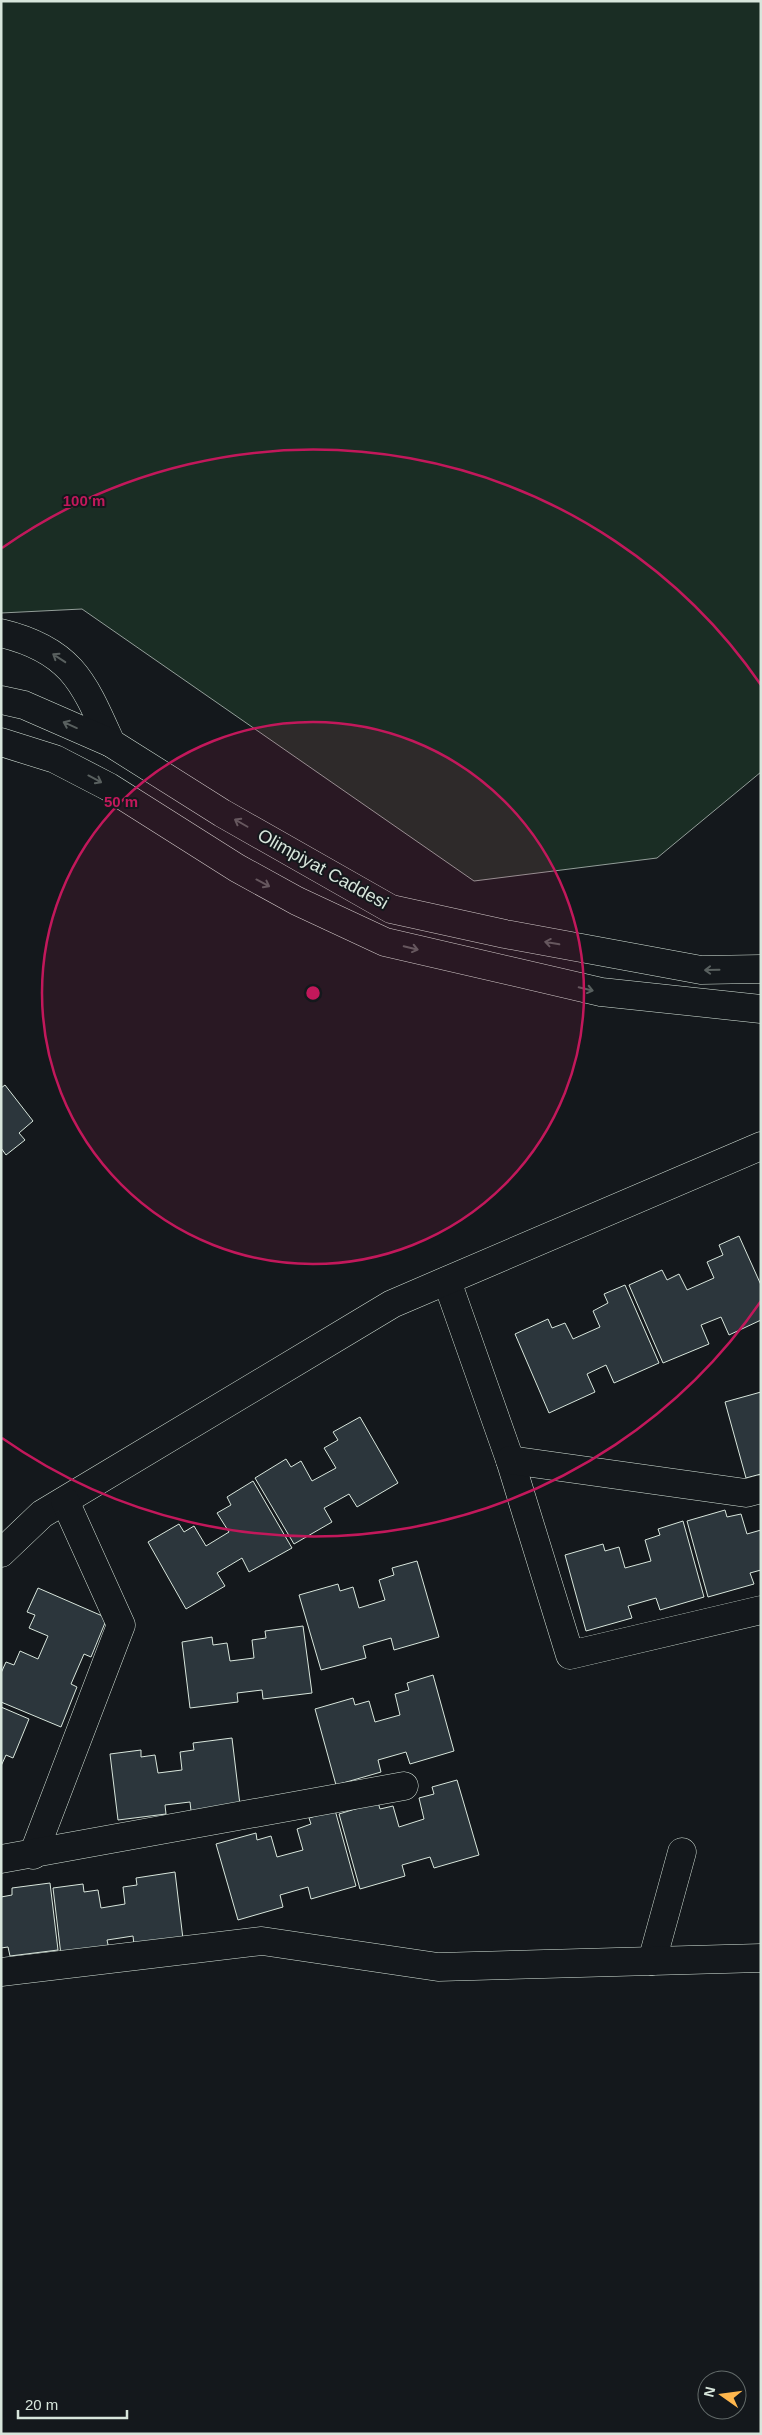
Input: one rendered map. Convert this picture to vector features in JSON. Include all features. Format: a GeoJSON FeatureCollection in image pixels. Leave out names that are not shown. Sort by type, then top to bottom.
{"type":"FeatureCollection","features":[{"type":"Feature","properties":{"kind":"street"},"geometry":{"type":"LineString","coordinates":[[1,633],[38,646],[66,663],[88,690],[111,743]]}},
{"type":"Feature","properties":{"kind":"street","name":"Olimpiyat Caddesi"},"geometry":{"type":"LineString","coordinates":[[1,700],[24,705],[111,743],[222,812],[391,909],[505,934],[701,970],[761,969]]}},
{"type":"Feature","properties":{"kind":"street","name":"Olimpiyat Caddesi"},"geometry":{"type":"LineString","coordinates":[[1,742],[55,759],[94,779],[237,868],[297,901],[385,942],[601,992],[761,1008]]}},
{"type":"Feature","properties":{"kind":"street"},"geometry":{"type":"LineString","coordinates":[[1,1552],[42,1514],[392,1304],[761,1146]]}},
{"type":"Feature","properties":{"kind":"street"},"geometry":{"type":"LineString","coordinates":[[447,1280],[510,1460],[570,1655],[761,1610]]}},
{"type":"Feature","properties":{"kind":"street"},"geometry":{"type":"LineString","coordinates":[[510,1460],[746,1493],[761,1489]]}},
{"type":"Feature","properties":{"kind":"street"},"geometry":{"type":"LineString","coordinates":[[32,1855],[121,1625],[65,1500]]}},
{"type":"Feature","properties":{"kind":"street"},"geometry":{"type":"LineString","coordinates":[[1,1859],[32,1855],[404,1786]]}},
{"type":"Feature","properties":{"kind":"street"},"geometry":{"type":"LineString","coordinates":[[652,1961],[682,1852]]}},
{"type":"Feature","properties":{"kind":"street"},"geometry":{"type":"LineString","coordinates":[[1,1972],[262,1941],[438,1967],[761,1958]]}},
{"type":"Feature","properties":{"kind":"green space"},"geometry":{"type":"Polygon","coordinates":[[[1,1],[761,1],[761,772],[657,858],[474,881],[82,609],[1,613],[1,1]]]}},
{"type":"Feature","properties":{"kind":"building"},"geometry":{"type":"Polygon","coordinates":[[[5,1085],[33,1121],[19,1133],[25,1140],[6,1155],[1,1148],[1,1088],[5,1085]]]}},
{"type":"Feature","properties":{"kind":"building"},"geometry":{"type":"Polygon","coordinates":[[[739,1236],[761,1285],[761,1320],[729,1335],[721,1317],[701,1325],[709,1344],[663,1363],[629,1285],[662,1270],[667,1280],[679,1274],[687,1290],[714,1278],[707,1262],[723,1255],[719,1245],[739,1236]]]}},
{"type":"Feature","properties":{"kind":"building"},"geometry":{"type":"Polygon","coordinates":[[[625,1285],[659,1363],[614,1383],[606,1365],[587,1374],[595,1392],[549,1413],[515,1334],[548,1319],[552,1328],[565,1323],[573,1339],[600,1327],[593,1311],[608,1303],[604,1294],[625,1285]]]}},
{"type":"Feature","properties":{"kind":"building"},"geometry":{"type":"Polygon","coordinates":[[[761,1392],[761,1474],[746,1478],[725,1402],[761,1392]]]}},
{"type":"Feature","properties":{"kind":"building"},"geometry":{"type":"Polygon","coordinates":[[[360,1417],[398,1483],[357,1507],[349,1494],[324,1508],[332,1522],[294,1544],[255,1478],[286,1459],[291,1467],[301,1461],[312,1481],[336,1468],[324,1448],[338,1440],[333,1432],[360,1417]]]}},
{"type":"Feature","properties":{"kind":"building"},"geometry":{"type":"Polygon","coordinates":[[[253,1481],[292,1548],[249,1572],[242,1558],[217,1573],[225,1586],[186,1609],[148,1542],[179,1524],[184,1532],[194,1526],[206,1546],[229,1532],[217,1513],[231,1505],[227,1497],[253,1481]]]}},
{"type":"Feature","properties":{"kind":"building"},"geometry":{"type":"Polygon","coordinates":[[[725,1510],[727,1517],[741,1514],[747,1534],[761,1530],[761,1570],[750,1573],[754,1584],[708,1597],[687,1521],[725,1510]]]}},
{"type":"Feature","properties":{"kind":"building"},"geometry":{"type":"Polygon","coordinates":[[[683,1521],[704,1597],[660,1610],[656,1598],[628,1606],[632,1618],[586,1631],[565,1555],[603,1544],[605,1551],[619,1547],[625,1568],[651,1561],[645,1540],[660,1535],[658,1529],[683,1521]]]}},
{"type":"Feature","properties":{"kind":"building"},"geometry":{"type":"Polygon","coordinates":[[[417,1561],[439,1637],[394,1650],[391,1638],[363,1646],[366,1658],[321,1670],[299,1595],[338,1584],[340,1591],[353,1587],[359,1608],[385,1600],[379,1580],[394,1575],[392,1568],[417,1561]]]}},
{"type":"Feature","properties":{"kind":"building"},"geometry":{"type":"Polygon","coordinates":[[[38,1588],[107,1618],[91,1657],[84,1654],[71,1684],[77,1687],[61,1727],[1,1702],[1,1673],[6,1662],[14,1665],[20,1651],[38,1659],[48,1636],[29,1628],[35,1615],[27,1612],[38,1588]]]}},
{"type":"Feature","properties":{"kind":"building"},"geometry":{"type":"Polygon","coordinates":[[[303,1626],[312,1693],[263,1699],[262,1690],[237,1693],[238,1702],[190,1708],[182,1642],[212,1637],[213,1645],[227,1643],[230,1661],[254,1658],[252,1640],[266,1638],[265,1631],[303,1626]]]}},
{"type":"Feature","properties":{"kind":"building"},"geometry":{"type":"Polygon","coordinates":[[[433,1675],[454,1751],[410,1764],[406,1752],[378,1760],[381,1772],[336,1785],[315,1709],[353,1698],[355,1705],[369,1701],[375,1722],[400,1715],[395,1694],[409,1690],[407,1683],[433,1675]]]}},
{"type":"Feature","properties":{"kind":"building"},"geometry":{"type":"Polygon","coordinates":[[[1,1707],[29,1719],[13,1758],[6,1755],[1,1766],[1,1707]]]}},
{"type":"Feature","properties":{"kind":"building"},"geometry":{"type":"Polygon","coordinates":[[[232,1738],[240,1805],[191,1811],[190,1802],[165,1805],[166,1814],[118,1820],[110,1754],[141,1750],[141,1757],[155,1755],[158,1773],[182,1770],[180,1752],[194,1750],[193,1743],[232,1738]]]}},
{"type":"Feature","properties":{"kind":"building"},"geometry":{"type":"Polygon","coordinates":[[[457,1780],[479,1855],[434,1868],[430,1857],[402,1865],[405,1876],[360,1889],[339,1814],[378,1802],[380,1809],[393,1806],[399,1827],[424,1819],[419,1798],[434,1794],[432,1787],[457,1780]]]}},
{"type":"Feature","properties":{"kind":"building"},"geometry":{"type":"Polygon","coordinates":[[[335,1810],[356,1886],[311,1899],[308,1887],[280,1895],[283,1907],[238,1920],[216,1844],[256,1833],[257,1840],[271,1836],[277,1857],[303,1850],[297,1829],[311,1824],[309,1818],[335,1810]]]}},
{"type":"Feature","properties":{"kind":"building"},"geometry":{"type":"Polygon","coordinates":[[[175,1872],[183,1939],[134,1945],[133,1936],[107,1940],[109,1949],[61,1955],[53,1888],[83,1884],[84,1892],[98,1890],[101,1908],[125,1904],[123,1887],[137,1885],[136,1878],[175,1872]]]}},
{"type":"Feature","properties":{"kind":"building"},"geometry":{"type":"Polygon","coordinates":[[[50,1883],[58,1950],[10,1956],[8,1947],[1,1948],[1,1897],[12,1895],[12,1888],[50,1883]]]}}]}
